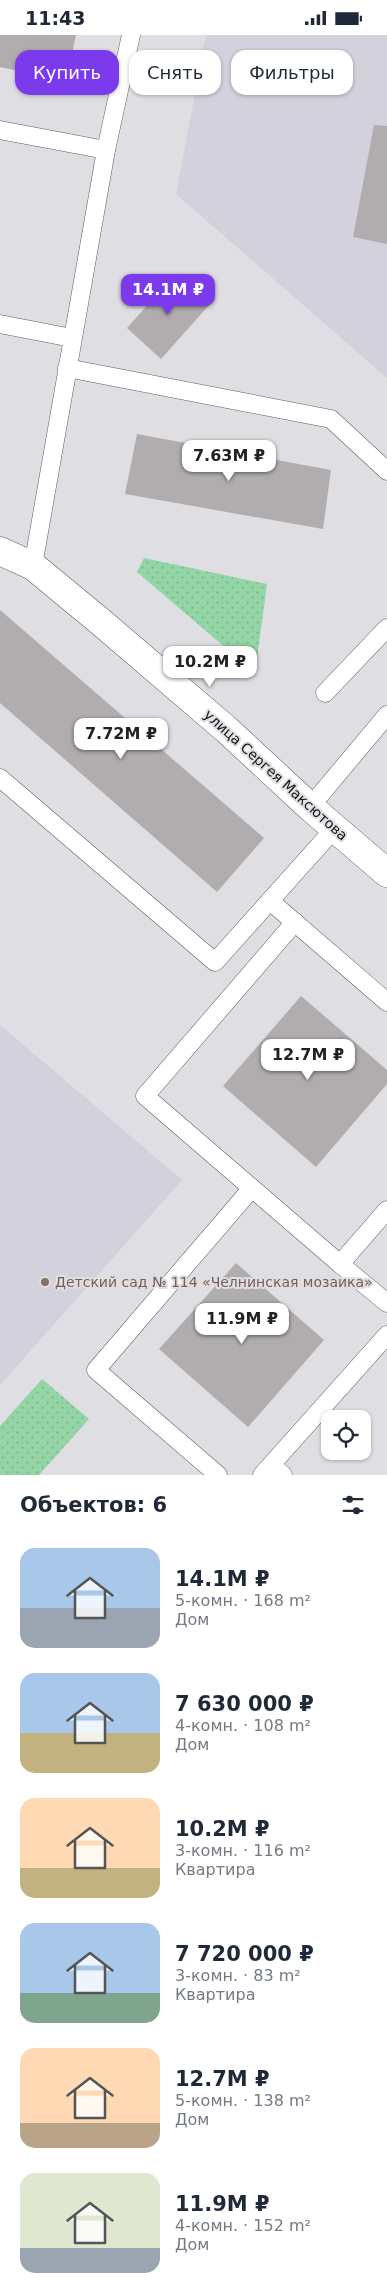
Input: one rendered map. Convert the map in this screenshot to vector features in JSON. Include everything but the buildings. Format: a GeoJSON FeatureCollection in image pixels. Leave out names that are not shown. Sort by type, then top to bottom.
{"type":"FeatureCollection","features":[{"type":"Feature","properties":{"kind":"street","name":"улица Сергея Максютова"},"geometry":{"type":"LineString","coordinates":[[0,551],[33,567],[227,731],[310,807],[387,873]]}},
{"type":"Feature","properties":{"kind":"lane"},"geometry":{"type":"LineString","coordinates":[[33,567],[106,151],[131,35]]}},
{"type":"Feature","properties":{"kind":"lane"},"geometry":{"type":"LineString","coordinates":[[0,130],[106,151]]}},
{"type":"Feature","properties":{"kind":"lane"},"geometry":{"type":"LineString","coordinates":[[0,324],[72,338]]}},
{"type":"Feature","properties":{"kind":"lane"},"geometry":{"type":"LineString","coordinates":[[67,369],[331,419],[387,471]]}},
{"type":"Feature","properties":{"kind":"lane"},"geometry":{"type":"LineString","coordinates":[[325,693],[387,628]]}},
{"type":"Feature","properties":{"kind":"lane"},"geometry":{"type":"LineString","coordinates":[[310,807],[387,715]]}},
{"type":"Feature","properties":{"kind":"lane"},"geometry":{"type":"LineString","coordinates":[[0,778],[215,962],[335,828]]}},
{"type":"Feature","properties":{"kind":"lane"},"geometry":{"type":"LineString","coordinates":[[270,901],[387,1001]]}},
{"type":"Feature","properties":{"kind":"lane"},"geometry":{"type":"LineString","coordinates":[[294,922],[145,1096],[387,1303]]}},
{"type":"Feature","properties":{"kind":"lane"},"geometry":{"type":"LineString","coordinates":[[218,1475],[96,1370],[252,1188]]}},
{"type":"Feature","properties":{"kind":"lane"},"geometry":{"type":"LineString","coordinates":[[340,1264],[387,1210]]}},
{"type":"Feature","properties":{"kind":"lane"},"geometry":{"type":"LineString","coordinates":[[272,1472],[387,1335]]}},
{"type":"Feature","properties":{"kind":"shaded area"},"geometry":{"type":"Polygon","coordinates":[[[206,35],[387,35],[387,378],[176,194],[195,95],[221,95],[221,50],[203,50],[206,35]]]}},
{"type":"Feature","properties":{"kind":"shaded area","name":"Детский сад № 114 «Челнинская мозаика»"},"geometry":{"type":"Polygon","coordinates":[[[0,1025],[182,1180],[0,1385],[0,1025]]]}},
{"type":"Feature","properties":{"kind":"green space"},"geometry":{"type":"Polygon","coordinates":[[[144,558],[267,584],[255,673],[137,572],[144,558]]]}},
{"type":"Feature","properties":{"kind":"green space"},"geometry":{"type":"Polygon","coordinates":[[[42,1379],[89,1419],[39,1475],[0,1475],[0,1426],[42,1379]]]}},
{"type":"Feature","properties":{"kind":"place","name":"Детский сад № 114 «Челнинская мозаика»"},"geometry":{"type":"Point","coordinates":[45,1282]}}]}
